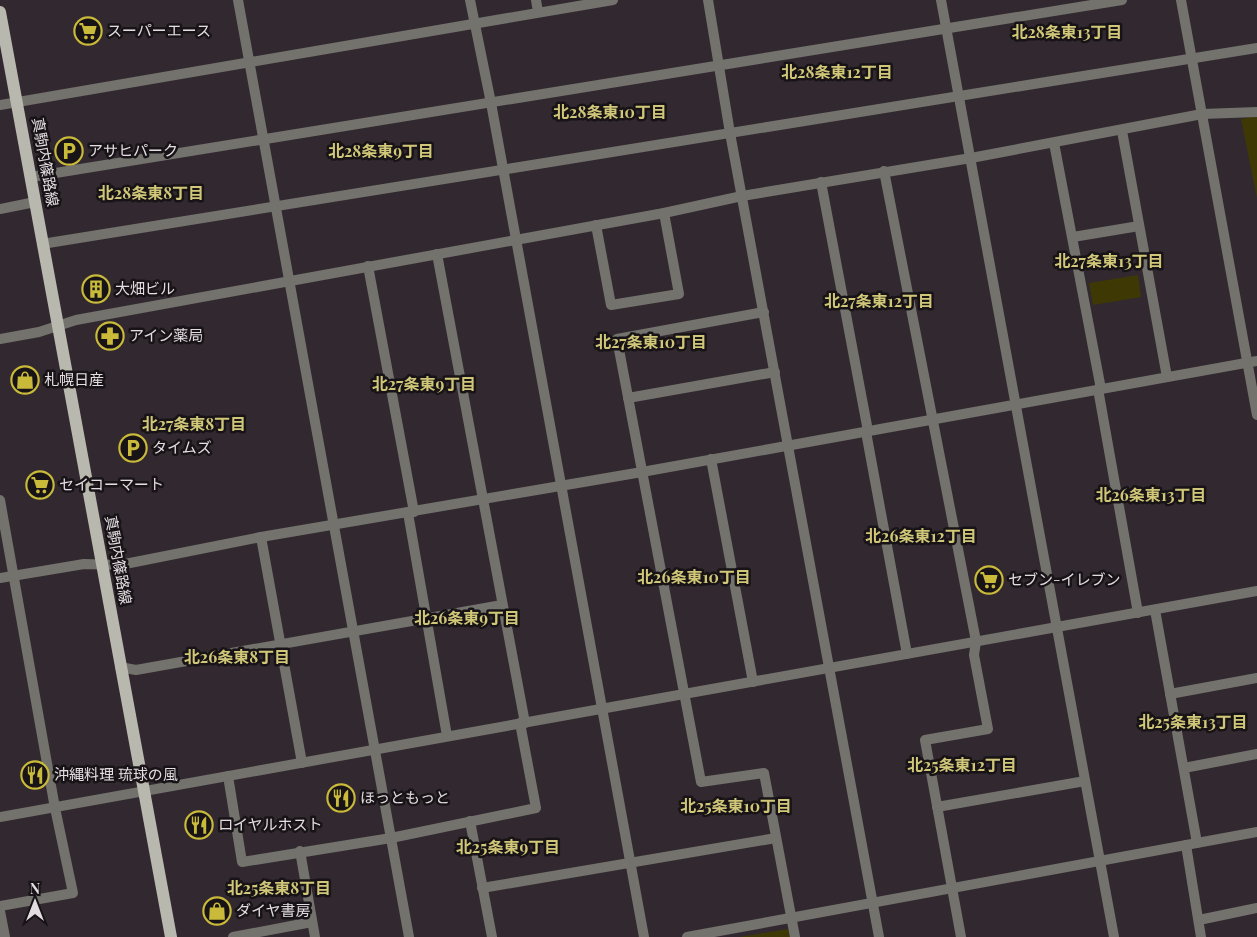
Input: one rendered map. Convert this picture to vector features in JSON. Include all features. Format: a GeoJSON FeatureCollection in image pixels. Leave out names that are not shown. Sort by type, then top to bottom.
{"type":"FeatureCollection","features":[{"type":"Feature","properties":{"kind":"main road","name":"真駒内篠路線"},"geometry":{"type":"LineString","coordinates":[[0,19],[18,103],[42,244],[171,937]]}},
{"type":"Feature","properties":{"kind":"street"},"geometry":{"type":"LineString","coordinates":[[238,0],[409,937]]}},
{"type":"Feature","properties":{"kind":"street"},"geometry":{"type":"LineString","coordinates":[[470,0],[504,170],[644,937]]}},
{"type":"Feature","properties":{"kind":"street"},"geometry":{"type":"LineString","coordinates":[[536,0],[538,12]]}},
{"type":"Feature","properties":{"kind":"street"},"geometry":{"type":"LineString","coordinates":[[0,105],[250,64],[590,2],[613,0]]}},
{"type":"Feature","properties":{"kind":"street"},"geometry":{"type":"LineString","coordinates":[[708,0],[730,133],[879,937]]}},
{"type":"Feature","properties":{"kind":"street"},"geometry":{"type":"LineString","coordinates":[[941,0],[1114,937]]}},
{"type":"Feature","properties":{"kind":"street"},"geometry":{"type":"LineString","coordinates":[[31,178],[1122,0]]}},
{"type":"Feature","properties":{"kind":"street"},"geometry":{"type":"LineString","coordinates":[[1181,0],[1252,362],[1257,415]]}},
{"type":"Feature","properties":{"kind":"street"},"geometry":{"type":"LineString","coordinates":[[42,244],[1257,48]]}},
{"type":"Feature","properties":{"kind":"street"},"geometry":{"type":"LineString","coordinates":[[0,339],[39,332],[57,324],[290,280],[596,226],[742,196],[971,158],[1122,131],[1202,114],[1257,112]]}},
{"type":"Feature","properties":{"kind":"street"},"geometry":{"type":"LineString","coordinates":[[1122,131],[1167,377]]}},
{"type":"Feature","properties":{"kind":"street"},"geometry":{"type":"LineString","coordinates":[[1054,143],[1073,237],[1138,613]]}},
{"type":"Feature","properties":{"kind":"street"},"geometry":{"type":"LineString","coordinates":[[884,171],[976,642],[974,655],[988,729],[925,740],[961,937]]}},
{"type":"Feature","properties":{"kind":"street"},"geometry":{"type":"LineString","coordinates":[[821,182],[907,654]]}},
{"type":"Feature","properties":{"kind":"street"},"geometry":{"type":"LineString","coordinates":[[0,209],[35,202]]}},
{"type":"Feature","properties":{"kind":"street"},"geometry":{"type":"LineString","coordinates":[[596,226],[611,305],[679,294],[664,213]]}},
{"type":"Feature","properties":{"kind":"street"},"geometry":{"type":"LineString","coordinates":[[1073,237],[1139,226]]}},
{"type":"Feature","properties":{"kind":"street"},"geometry":{"type":"LineString","coordinates":[[228,776],[242,862],[300,851],[391,838],[536,808],[502,605],[437,254]]}},
{"type":"Feature","properties":{"kind":"street"},"geometry":{"type":"LineString","coordinates":[[368,266],[447,736]]}},
{"type":"Feature","properties":{"kind":"street"},"geometry":{"type":"LineString","coordinates":[[764,312],[616,339],[701,782],[764,773],[795,937]]}},
{"type":"Feature","properties":{"kind":"street"},"geometry":{"type":"LineString","coordinates":[[0,578],[84,564],[120,565],[261,537],[411,513],[1252,362]]}},
{"type":"Feature","properties":{"kind":"street"},"geometry":{"type":"LineString","coordinates":[[628,398],[775,372]]}},
{"type":"Feature","properties":{"kind":"street"},"geometry":{"type":"LineString","coordinates":[[712,459],[752,682]]}},
{"type":"Feature","properties":{"kind":"street"},"geometry":{"type":"LineString","coordinates":[[0,500],[55,808],[73,893],[0,906]]}},
{"type":"Feature","properties":{"kind":"street"},"geometry":{"type":"LineString","coordinates":[[261,537],[302,763]]}},
{"type":"Feature","properties":{"kind":"street"},"geometry":{"type":"LineString","coordinates":[[0,817],[1257,591]]}},
{"type":"Feature","properties":{"kind":"street"},"geometry":{"type":"LineString","coordinates":[[120,667],[136,670],[502,605]]}},
{"type":"Feature","properties":{"kind":"street"},"geometry":{"type":"LineString","coordinates":[[1155,610],[1197,843]]}},
{"type":"Feature","properties":{"kind":"street"},"geometry":{"type":"LineString","coordinates":[[1170,694],[1257,678]]}},
{"type":"Feature","properties":{"kind":"street"},"geometry":{"type":"LineString","coordinates":[[1184,768],[1257,754]]}},
{"type":"Feature","properties":{"kind":"street"},"geometry":{"type":"LineString","coordinates":[[937,807],[1085,781]]}},
{"type":"Feature","properties":{"kind":"street"},"geometry":{"type":"LineString","coordinates":[[470,821],[492,937]]}},
{"type":"Feature","properties":{"kind":"street"},"geometry":{"type":"LineString","coordinates":[[687,937],[1257,832]]}},
{"type":"Feature","properties":{"kind":"street"},"geometry":{"type":"LineString","coordinates":[[482,888],[776,838]]}},
{"type":"Feature","properties":{"kind":"street"},"geometry":{"type":"LineString","coordinates":[[1186,845],[1201,937]]}},
{"type":"Feature","properties":{"kind":"street"},"geometry":{"type":"LineString","coordinates":[[300,851],[315,937]]}},
{"type":"Feature","properties":{"kind":"street"},"geometry":{"type":"LineString","coordinates":[[1199,920],[1257,908]]}},
{"type":"Feature","properties":{"kind":"street"},"geometry":{"type":"LineString","coordinates":[[0,911],[5,937]]}},
{"type":"Feature","properties":{"kind":"street"},"geometry":{"type":"LineString","coordinates":[[232,937],[312,922]]}},
{"type":"Feature","properties":{"kind":"shaded area"},"geometry":{"type":"Polygon","coordinates":[[[1257,116],[1257,198],[1241,119],[1257,116]]]}},
{"type":"Feature","properties":{"kind":"shaded area"},"geometry":{"type":"Polygon","coordinates":[[[1138,275],[1141,297],[1093,305],[1089,283],[1138,275]]]}},
{"type":"Feature","properties":{"kind":"shaded area"},"geometry":{"type":"Polygon","coordinates":[[[788,929],[790,937],[739,937],[788,929]]]}},
{"type":"Feature","properties":{"kind":"place","name":"スーパーエース"},"geometry":{"type":"Point","coordinates":[88,31]}},
{"type":"Feature","properties":{"kind":"place","name":"アサヒパーク"},"geometry":{"type":"Point","coordinates":[69,151]}},
{"type":"Feature","properties":{"kind":"place","name":"大畑ビル"},"geometry":{"type":"Point","coordinates":[96,289]}},
{"type":"Feature","properties":{"kind":"place","name":"アイン薬局"},"geometry":{"type":"Point","coordinates":[110,336]}},
{"type":"Feature","properties":{"kind":"place","name":"札幌日産"},"geometry":{"type":"Point","coordinates":[25,380]}},
{"type":"Feature","properties":{"kind":"place","name":"タイムズ"},"geometry":{"type":"Point","coordinates":[133,448]}},
{"type":"Feature","properties":{"kind":"place","name":"セイコーマート"},"geometry":{"type":"Point","coordinates":[40,485]}},
{"type":"Feature","properties":{"kind":"place","name":"セブン-イレブン"},"geometry":{"type":"Point","coordinates":[989,580]}},
{"type":"Feature","properties":{"kind":"place","name":"沖縄料理 琉球の風"},"geometry":{"type":"Point","coordinates":[35,775]}},
{"type":"Feature","properties":{"kind":"place","name":"ほっともっと"},"geometry":{"type":"Point","coordinates":[341,798]}},
{"type":"Feature","properties":{"kind":"place","name":"ロイヤルホスト"},"geometry":{"type":"Point","coordinates":[199,825]}},
{"type":"Feature","properties":{"kind":"place","name":"ダイヤ書房"},"geometry":{"type":"Point","coordinates":[217,911]}},
{"type":"Feature","properties":{"kind":"district","name":"北28条東13丁目"},"geometry":{"type":"Point","coordinates":[1067,32]}},
{"type":"Feature","properties":{"kind":"district","name":"北28条東12丁目"},"geometry":{"type":"Point","coordinates":[837,72]}},
{"type":"Feature","properties":{"kind":"district","name":"北28条東10丁目"},"geometry":{"type":"Point","coordinates":[610,112]}},
{"type":"Feature","properties":{"kind":"district","name":"北28条東9丁目"},"geometry":{"type":"Point","coordinates":[381,151]}},
{"type":"Feature","properties":{"kind":"district","name":"北28条東8丁目"},"geometry":{"type":"Point","coordinates":[151,193]}},
{"type":"Feature","properties":{"kind":"district","name":"北27条東13丁目"},"geometry":{"type":"Point","coordinates":[1109,261]}},
{"type":"Feature","properties":{"kind":"district","name":"北27条東12丁目"},"geometry":{"type":"Point","coordinates":[879,301]}},
{"type":"Feature","properties":{"kind":"district","name":"北27条東10丁目"},"geometry":{"type":"Point","coordinates":[651,342]}},
{"type":"Feature","properties":{"kind":"district","name":"北27条東9丁目"},"geometry":{"type":"Point","coordinates":[424,384]}},
{"type":"Feature","properties":{"kind":"district","name":"北27条東8丁目"},"geometry":{"type":"Point","coordinates":[194,424]}},
{"type":"Feature","properties":{"kind":"district","name":"北26条東13丁目"},"geometry":{"type":"Point","coordinates":[1151,495]}},
{"type":"Feature","properties":{"kind":"district","name":"北26条東12丁目"},"geometry":{"type":"Point","coordinates":[921,536]}},
{"type":"Feature","properties":{"kind":"district","name":"北26条東10丁目"},"geometry":{"type":"Point","coordinates":[694,577]}},
{"type":"Feature","properties":{"kind":"district","name":"北26条東9丁目"},"geometry":{"type":"Point","coordinates":[467,618]}},
{"type":"Feature","properties":{"kind":"district","name":"北26条東8丁目"},"geometry":{"type":"Point","coordinates":[237,657]}},
{"type":"Feature","properties":{"kind":"district","name":"北25条東13丁目"},"geometry":{"type":"Point","coordinates":[1193,722]}},
{"type":"Feature","properties":{"kind":"district","name":"北25条東12丁目"},"geometry":{"type":"Point","coordinates":[962,765]}},
{"type":"Feature","properties":{"kind":"district","name":"北25条東10丁目"},"geometry":{"type":"Point","coordinates":[736,806]}},
{"type":"Feature","properties":{"kind":"district","name":"北25条東9丁目"},"geometry":{"type":"Point","coordinates":[508,847]}},
{"type":"Feature","properties":{"kind":"district","name":"北25条東8丁目"},"geometry":{"type":"Point","coordinates":[279,888]}}]}
